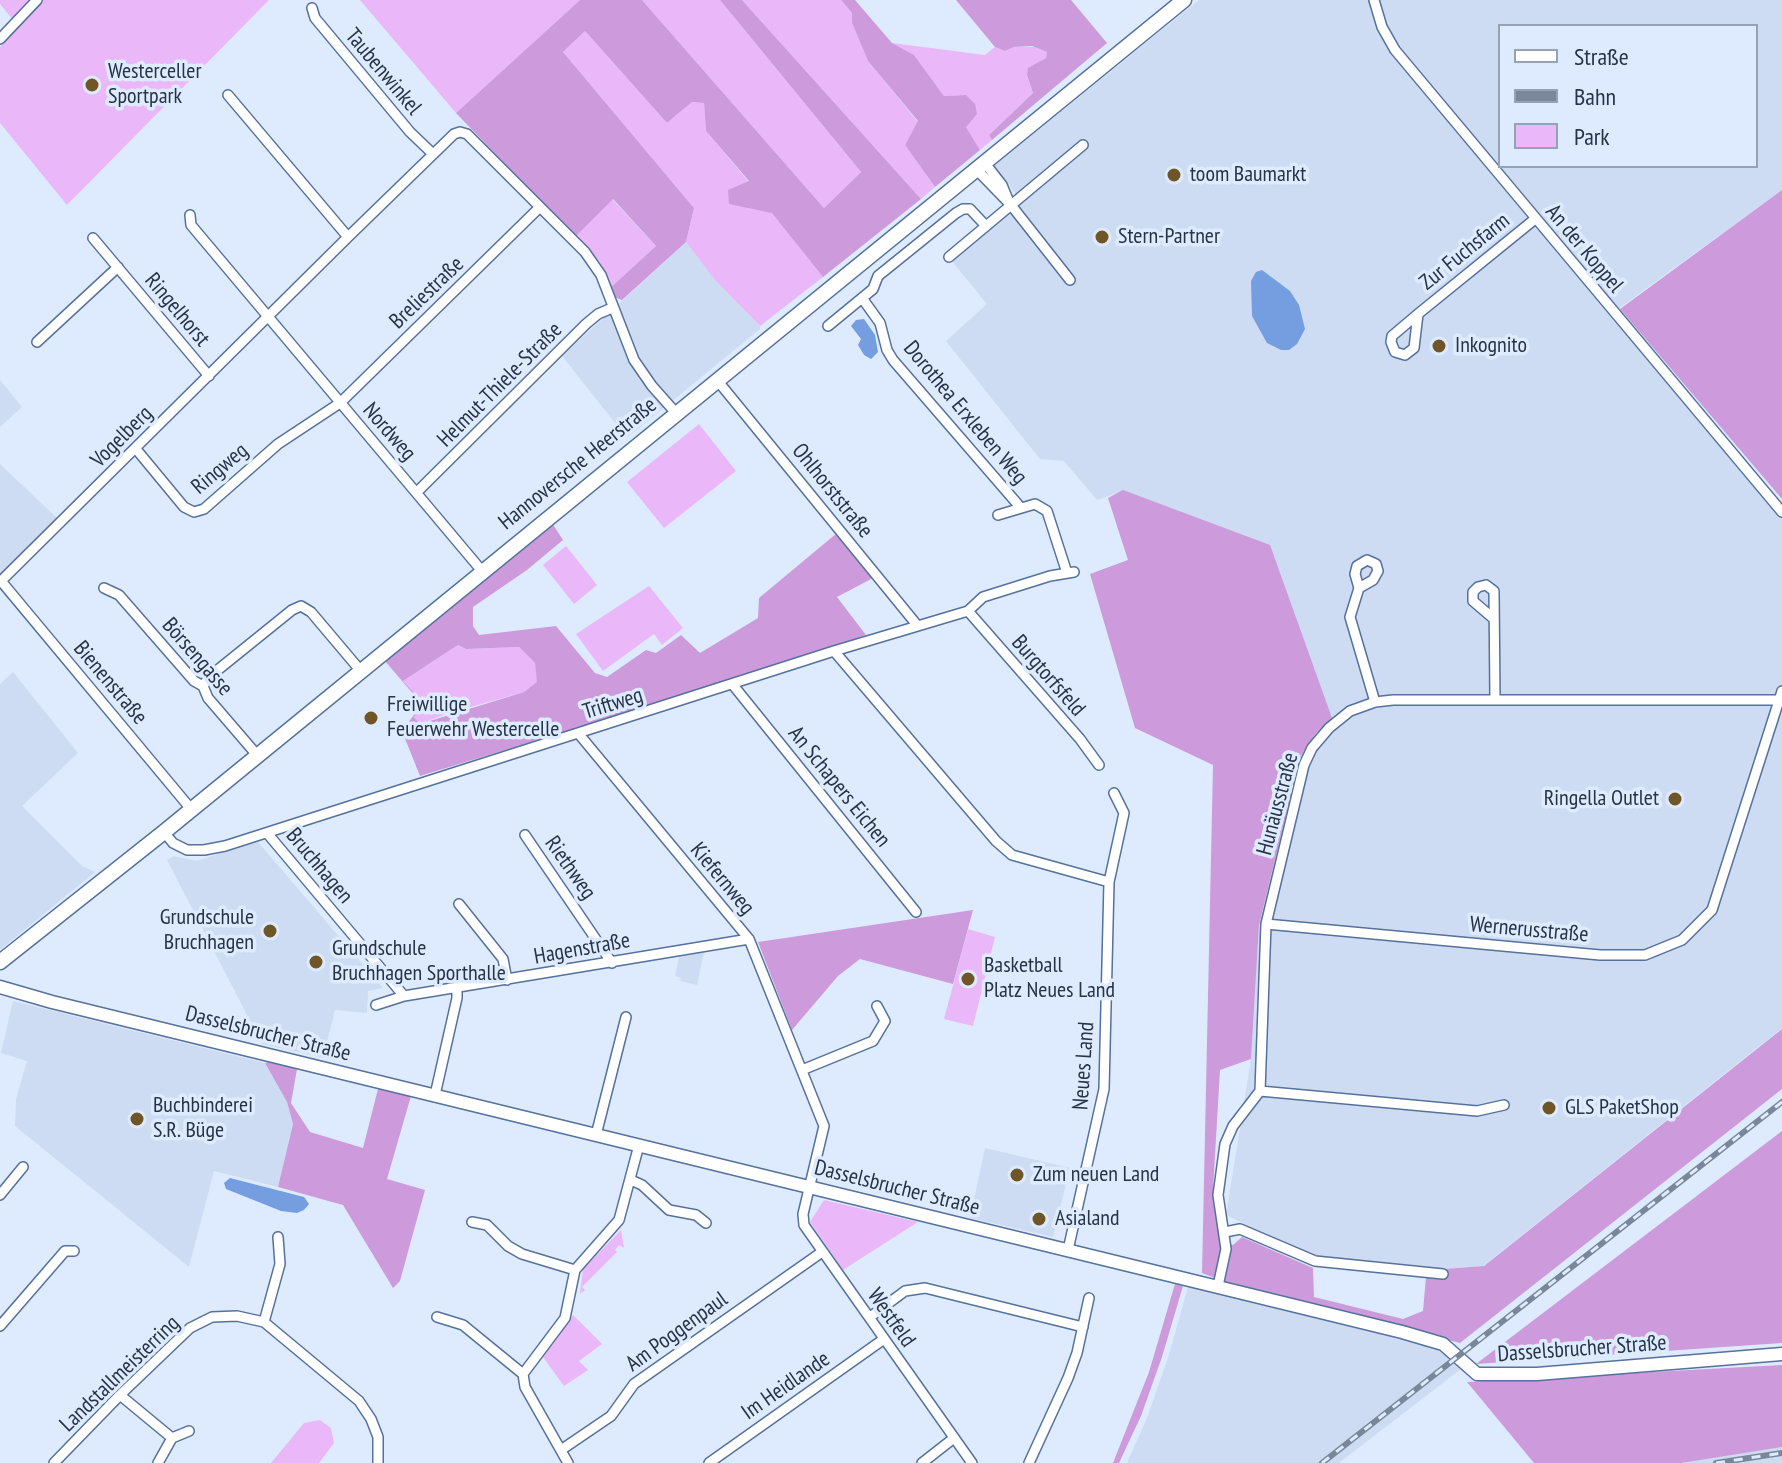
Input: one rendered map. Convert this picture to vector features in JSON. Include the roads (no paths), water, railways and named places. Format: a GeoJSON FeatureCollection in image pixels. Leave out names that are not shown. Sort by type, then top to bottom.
{"type":"FeatureCollection","features":[{"type":"Feature","properties":{"kind":"main road","name":"Hannoversche Heerstraße"},"geometry":{"type":"LineString","coordinates":[[0,962],[164,832],[1184,0]]}},
{"type":"Feature","properties":{"kind":"street"},"geometry":{"type":"LineString","coordinates":[[0,39],[37,0]]}},
{"type":"Feature","properties":{"kind":"street","name":"An der Koppel"},"geometry":{"type":"LineString","coordinates":[[1374,0],[1382,27],[1395,50],[1782,512]]}},
{"type":"Feature","properties":{"kind":"street","name":"Taubenwinkel"},"geometry":{"type":"LineString","coordinates":[[312,8],[324,29],[410,132],[433,154]]}},
{"type":"Feature","properties":{"kind":"street"},"geometry":{"type":"LineString","coordinates":[[228,95],[348,237]]}},
{"type":"Feature","properties":{"kind":"street","name":"Vogelberg"},"geometry":{"type":"LineString","coordinates":[[0,581],[454,134],[467,134],[539,208]]}},
{"type":"Feature","properties":{"kind":"street"},"geometry":{"type":"LineString","coordinates":[[949,257],[1083,145]]}},
{"type":"Feature","properties":{"kind":"street"},"geometry":{"type":"LineString","coordinates":[[980,166],[1070,280]]}},
{"type":"Feature","properties":{"kind":"street"},"geometry":{"type":"LineString","coordinates":[[539,208],[585,252],[601,275],[634,360],[676,413]]}},
{"type":"Feature","properties":{"kind":"street","name":"Breliestraße"},"geometry":{"type":"LineString","coordinates":[[340,403],[539,208]]}},
{"type":"Feature","properties":{"kind":"street"},"geometry":{"type":"LineString","coordinates":[[828,326],[873,289],[878,276],[963,209],[970,209],[986,226]]}},
{"type":"Feature","properties":{"kind":"street"},"geometry":{"type":"LineString","coordinates":[[190,215],[191,225],[268,318]]}},
{"type":"Feature","properties":{"kind":"street","name":"Zur Fuchsfarm"},"geometry":{"type":"LineString","coordinates":[[1418,314],[1535,219]]}},
{"type":"Feature","properties":{"kind":"street","name":"Ringelhorst"},"geometry":{"type":"LineString","coordinates":[[93,238],[209,376]]}},
{"type":"Feature","properties":{"kind":"street","name":"Ringelhorst"},"geometry":{"type":"LineString","coordinates":[[37,342],[118,267]]}},
{"type":"Feature","properties":{"kind":"street","name":"Dorothea Erxleben Weg"},"geometry":{"type":"LineString","coordinates":[[862,298],[880,323],[893,360],[1021,508]]}},
{"type":"Feature","properties":{"kind":"street","name":"Helmut-Thiele-Straße"},"geometry":{"type":"LineString","coordinates":[[417,492],[586,324],[612,308]]}},
{"type":"Feature","properties":{"kind":"street","name":"Nordweg"},"geometry":{"type":"LineString","coordinates":[[268,318],[482,571]]}},
{"type":"Feature","properties":{"kind":"street","name":"Ohlhorststraße"},"geometry":{"type":"LineString","coordinates":[[717,380],[917,625]]}},
{"type":"Feature","properties":{"kind":"street","name":"Ringweg"},"geometry":{"type":"LineString","coordinates":[[136,449],[184,507],[194,512],[204,509],[278,444],[340,403]]}},
{"type":"Feature","properties":{"kind":"street","name":"Dorothea Erxleben Weg"},"geometry":{"type":"LineString","coordinates":[[998,515],[1035,504],[1047,511],[1070,572]]}},
{"type":"Feature","properties":{"kind":"street","name":"Triftweg"},"geometry":{"type":"LineString","coordinates":[[164,832],[178,847],[204,850],[267,833],[968,611],[983,597],[1070,572]]}},
{"type":"Feature","properties":{"kind":"street","name":"Bienenstraße"},"geometry":{"type":"LineString","coordinates":[[0,581],[191,809]]}},
{"type":"Feature","properties":{"kind":"street","name":"Börsengasse"},"geometry":{"type":"LineString","coordinates":[[104,588],[119,595],[194,681],[203,686],[208,698],[257,755]]}},
{"type":"Feature","properties":{"kind":"street"},"geometry":{"type":"LineString","coordinates":[[1359,588],[1350,617],[1375,702]]}},
{"type":"Feature","properties":{"kind":"street"},"geometry":{"type":"LineString","coordinates":[[203,686],[221,667],[301,606],[311,612],[360,670]]}},
{"type":"Feature","properties":{"kind":"street","name":"Burgtorfsfeld"},"geometry":{"type":"LineString","coordinates":[[968,611],[1099,765]]}},
{"type":"Feature","properties":{"kind":"street"},"geometry":{"type":"LineString","coordinates":[[1494,619],[1495,700]]}},
{"type":"Feature","properties":{"kind":"street"},"geometry":{"type":"LineString","coordinates":[[834,651],[996,841],[1012,855],[1109,882]]}},
{"type":"Feature","properties":{"kind":"street","name":"An Schapers Eichen"},"geometry":{"type":"LineString","coordinates":[[733,685],[916,912]]}},
{"type":"Feature","properties":{"kind":"street","name":"Hunäusstraße"},"geometry":{"type":"LineString","coordinates":[[1266,924],[1304,765],[1312,748],[1329,728],[1350,711],[1375,702],[1393,700],[1781,696]]}},
{"type":"Feature","properties":{"kind":"street","name":"Wernerusstraße"},"geometry":{"type":"LineString","coordinates":[[1266,924],[1600,955],[1645,955],[1682,940],[1712,910],[1781,696]]}},
{"type":"Feature","properties":{"kind":"street","name":"Kiefernweg"},"geometry":{"type":"LineString","coordinates":[[578,733],[749,939],[824,1126],[809,1187]]}},
{"type":"Feature","properties":{"kind":"street","name":"Neues Land"},"geometry":{"type":"LineString","coordinates":[[1068,1250],[1104,1089],[1109,882],[1124,813],[1114,793]]}},
{"type":"Feature","properties":{"kind":"street","name":"Bruchhagen"},"geometry":{"type":"LineString","coordinates":[[267,833],[404,996]]}},
{"type":"Feature","properties":{"kind":"street","name":"Riethweg"},"geometry":{"type":"LineString","coordinates":[[525,835],[612,963]]}},
{"type":"Feature","properties":{"kind":"street"},"geometry":{"type":"LineString","coordinates":[[459,904],[503,959],[507,980]]}},
{"type":"Feature","properties":{"kind":"street"},"geometry":{"type":"LineString","coordinates":[[1218,1286],[1226,1249],[1218,1195],[1225,1144],[1233,1126],[1260,1091],[1266,924]]}},
{"type":"Feature","properties":{"kind":"street","name":"Hagenstraße"},"geometry":{"type":"LineString","coordinates":[[376,1005],[404,996],[749,939]]}},
{"type":"Feature","properties":{"kind":"street","name":"Dasselsbrucher Straße"},"geometry":{"type":"LineString","coordinates":[[0,987],[1443,1344],[1477,1374],[1537,1374],[1782,1354]]}},
{"type":"Feature","properties":{"kind":"street"},"geometry":{"type":"LineString","coordinates":[[435,1095],[457,988]]}},
{"type":"Feature","properties":{"kind":"street"},"geometry":{"type":"LineString","coordinates":[[802,1070],[873,1041],[885,1021],[877,1006]]}},
{"type":"Feature","properties":{"kind":"street"},"geometry":{"type":"LineString","coordinates":[[596,1135],[626,1017]]}},
{"type":"Feature","properties":{"kind":"street"},"geometry":{"type":"LineString","coordinates":[[1260,1091],[1477,1111],[1504,1105]]}},
{"type":"Feature","properties":{"kind":"street"},"geometry":{"type":"LineString","coordinates":[[523,1374],[565,1318],[575,1270],[619,1220],[639,1145]]}},
{"type":"Feature","properties":{"kind":"street"},"geometry":{"type":"LineString","coordinates":[[0,1195],[23,1167]]}},
{"type":"Feature","properties":{"kind":"street"},"geometry":{"type":"LineString","coordinates":[[631,1180],[642,1185],[669,1210],[696,1215],[706,1223]]}},
{"type":"Feature","properties":{"kind":"street","name":"Westfeld"},"geometry":{"type":"LineString","coordinates":[[809,1187],[803,1214],[804,1225],[972,1463]]}},
{"type":"Feature","properties":{"kind":"street"},"geometry":{"type":"LineString","coordinates":[[472,1222],[487,1225],[508,1246],[522,1254],[575,1270]]}},
{"type":"Feature","properties":{"kind":"street"},"geometry":{"type":"LineString","coordinates":[[1225,1232],[1240,1229],[1315,1261],[1443,1274]]}},
{"type":"Feature","properties":{"kind":"street"},"geometry":{"type":"LineString","coordinates":[[278,1237],[280,1264],[264,1322],[359,1401],[378,1437],[378,1463]]}},
{"type":"Feature","properties":{"kind":"street"},"geometry":{"type":"LineString","coordinates":[[0,1326],[65,1251],[74,1251]]}},
{"type":"Feature","properties":{"kind":"street","name":"Am Poggenpaul"},"geometry":{"type":"LineString","coordinates":[[561,1450],[611,1416],[634,1384],[822,1252]]}},
{"type":"Feature","properties":{"kind":"street"},"geometry":{"type":"LineString","coordinates":[[870,1317],[905,1291],[925,1288],[1083,1327]]}},
{"type":"Feature","properties":{"kind":"street"},"geometry":{"type":"LineString","coordinates":[[1029,1463],[1068,1378],[1089,1298]]}},
{"type":"Feature","properties":{"kind":"street","name":"Landstallmeisterring"},"geometry":{"type":"LineString","coordinates":[[54,1463],[190,1328],[212,1317],[237,1316],[264,1322]]}},
{"type":"Feature","properties":{"kind":"street"},"geometry":{"type":"LineString","coordinates":[[437,1317],[463,1325],[523,1374],[525,1387],[568,1463]]}},
{"type":"Feature","properties":{"kind":"street","name":"Im Heidlande"},"geometry":{"type":"LineString","coordinates":[[709,1463],[884,1339]]}},
{"type":"Feature","properties":{"kind":"street"},"geometry":{"type":"LineString","coordinates":[[120,1395],[172,1438]]}},
{"type":"Feature","properties":{"kind":"street"},"geometry":{"type":"LineString","coordinates":[[158,1463],[172,1438],[189,1431]]}},
{"type":"Feature","properties":{"kind":"street"},"geometry":{"type":"LineString","coordinates":[[922,1463],[954,1438]]}},
{"type":"Feature","properties":{"kind":"water"},"geometry":{"type":"Polygon","coordinates":[[[1262,270],[1290,291],[1299,305],[1305,329],[1297,344],[1289,350],[1281,350],[1267,343],[1252,316],[1251,281],[1256,272],[1262,270]]]}},
{"type":"Feature","properties":{"kind":"water"},"geometry":{"type":"Polygon","coordinates":[[[864,319],[875,335],[878,352],[871,359],[864,355],[858,345],[861,339],[851,326],[856,320],[864,319]]]}},
{"type":"Feature","properties":{"kind":"water"},"geometry":{"type":"Polygon","coordinates":[[[230,1178],[304,1197],[309,1204],[297,1213],[281,1211],[226,1189],[224,1183],[230,1178]]]}},
{"type":"Feature","properties":{"kind":"railway"},"geometry":{"type":"LineString","coordinates":[[1322,1463],[1782,1102]]}},
{"type":"Feature","properties":{"kind":"railway"},"geometry":{"type":"LineString","coordinates":[[1716,1463],[1782,1453]]}},
{"type":"Feature","properties":{"kind":"place","name":"Westerceller Sportpark"},"geometry":{"type":"Point","coordinates":[92,85]}},
{"type":"Feature","properties":{"kind":"place","name":"toom Baumarkt"},"geometry":{"type":"Point","coordinates":[1174,175]}},
{"type":"Feature","properties":{"kind":"place","name":"Stern-Partner"},"geometry":{"type":"Point","coordinates":[1102,237]}},
{"type":"Feature","properties":{"kind":"place","name":"Inkognito"},"geometry":{"type":"Point","coordinates":[1439,346]}},
{"type":"Feature","properties":{"kind":"place","name":"Freiwillige Feuerwehr Westercelle"},"geometry":{"type":"Point","coordinates":[371,718]}},
{"type":"Feature","properties":{"kind":"place","name":"Ringella Outlet"},"geometry":{"type":"Point","coordinates":[1675,799]}},
{"type":"Feature","properties":{"kind":"place","name":"Grundschule Bruchhagen"},"geometry":{"type":"Point","coordinates":[270,931]}},
{"type":"Feature","properties":{"kind":"place","name":"Grundschule Bruchhagen Sporthalle"},"geometry":{"type":"Point","coordinates":[316,962]}},
{"type":"Feature","properties":{"kind":"place","name":"Basketball Platz Neues Land"},"geometry":{"type":"Point","coordinates":[968,979]}},
{"type":"Feature","properties":{"kind":"place","name":"GLS PaketShop"},"geometry":{"type":"Point","coordinates":[1549,1108]}},
{"type":"Feature","properties":{"kind":"place","name":"Buchbinderei S.R. Büge"},"geometry":{"type":"Point","coordinates":[137,1119]}},
{"type":"Feature","properties":{"kind":"place","name":"Zum neuen Land"},"geometry":{"type":"Point","coordinates":[1017,1175]}},
{"type":"Feature","properties":{"kind":"place","name":"Asialand"},"geometry":{"type":"Point","coordinates":[1039,1219]}}]}
